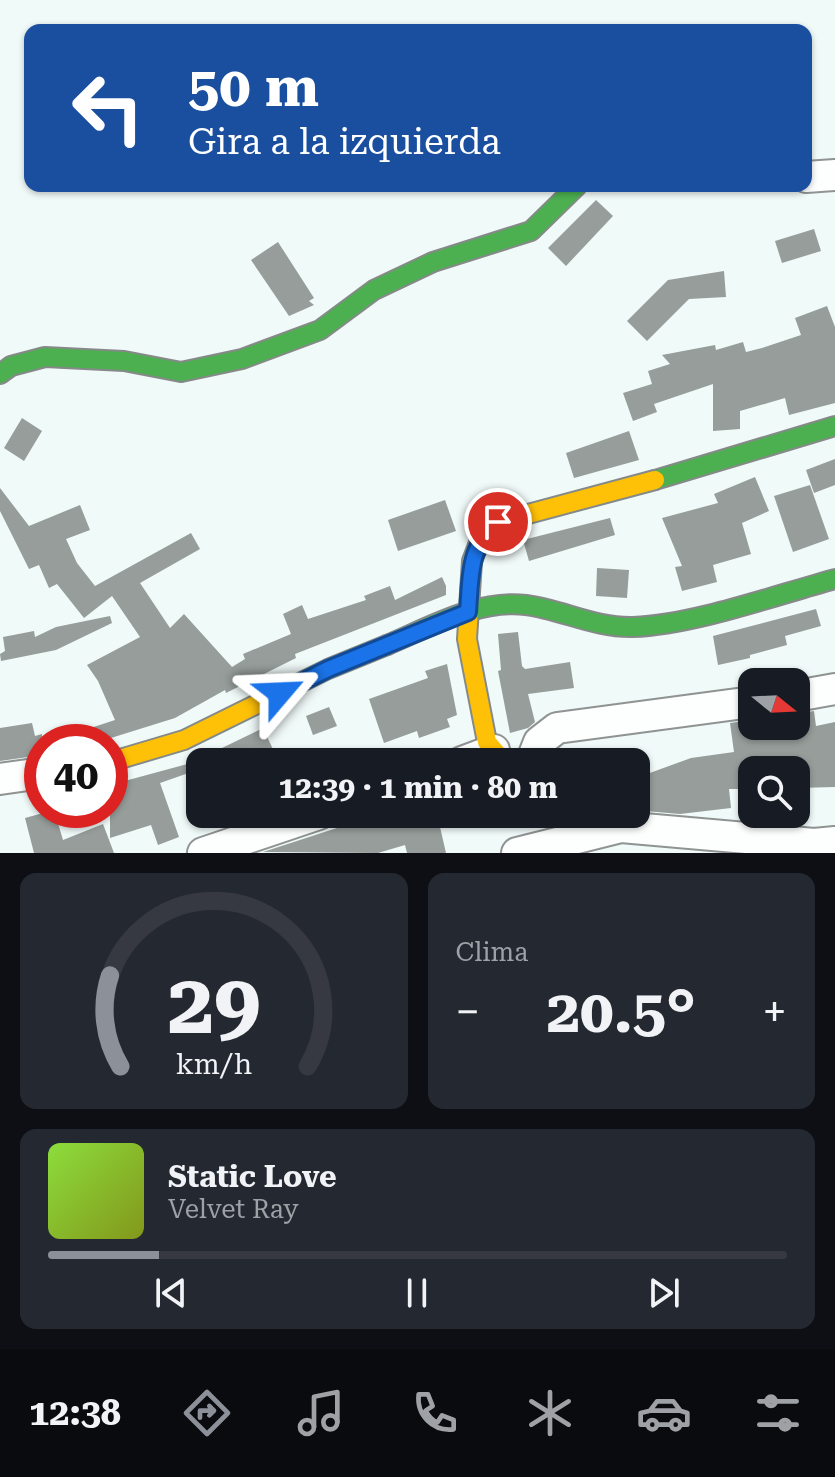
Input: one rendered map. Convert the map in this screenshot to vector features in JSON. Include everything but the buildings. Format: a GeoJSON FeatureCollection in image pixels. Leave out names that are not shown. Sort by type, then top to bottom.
{"type":"FeatureCollection","features":[{"type":"Feature","properties":{"kind":"street"},"geometry":{"type":"LineString","coordinates":[[812,177],[835,175]]}},
{"type":"Feature","properties":{"kind":"street"},"geometry":{"type":"LineString","coordinates":[[0,374],[11,366],[45,357],[124,361],[181,372],[242,359],[320,330],[374,290],[433,262],[531,231],[571,192]]}},
{"type":"Feature","properties":{"kind":"street"},"geometry":{"type":"LineString","coordinates":[[492,748],[487,742],[467,639],[472,561],[482,535],[498,522],[604,495],[835,426]]}},
{"type":"Feature","properties":{"kind":"street"},"geometry":{"type":"LineString","coordinates":[[128,757],[184,740],[328,669],[468,612],[494,605],[527,605],[588,623],[633,627],[677,621],[835,579]]}},
{"type":"Feature","properties":{"kind":"street"},"geometry":{"type":"LineString","coordinates":[[810,693],[835,689]]}},
{"type":"Feature","properties":{"kind":"street"},"geometry":{"type":"LineString","coordinates":[[537,748],[539,742],[557,728],[738,704]]}},
{"type":"Feature","properties":{"kind":"street"},"geometry":{"type":"LineString","coordinates":[[0,779],[24,776]]}},
{"type":"Feature","properties":{"kind":"street"},"geometry":{"type":"LineString","coordinates":[[517,853],[577,834],[621,827],[814,844],[835,842]]}},
{"type":"Feature","properties":{"kind":"street"},"geometry":{"type":"LineString","coordinates":[[203,853],[277,828]]}},
{"type":"Feature","properties":{"kind":"traffic: fast"},"geometry":{"type":"LineString","coordinates":[[0,374],[11,366],[45,357],[124,361],[181,372],[242,359],[320,330],[374,290],[433,262],[531,231],[571,192]]}},
{"type":"Feature","properties":{"kind":"traffic: fast"},"geometry":{"type":"LineString","coordinates":[[655,480],[835,426]]}},
{"type":"Feature","properties":{"kind":"traffic: fast"},"geometry":{"type":"LineString","coordinates":[[387,645],[455,616],[490,606],[526,605],[605,625],[633,627],[708,615],[835,579]]}},
{"type":"Feature","properties":{"kind":"traffic: slow"},"geometry":{"type":"LineString","coordinates":[[492,748],[487,742],[467,639],[472,561],[482,535],[498,522],[655,480]]}},
{"type":"Feature","properties":{"kind":"traffic: slow"},"geometry":{"type":"LineString","coordinates":[[128,757],[184,740],[328,669],[387,645]]}},
{"type":"Feature","properties":{"kind":"route"},"geometry":{"type":"LineString","coordinates":[[280,693],[328,669],[468,612],[472,561],[482,535],[498,522]]}}]}
